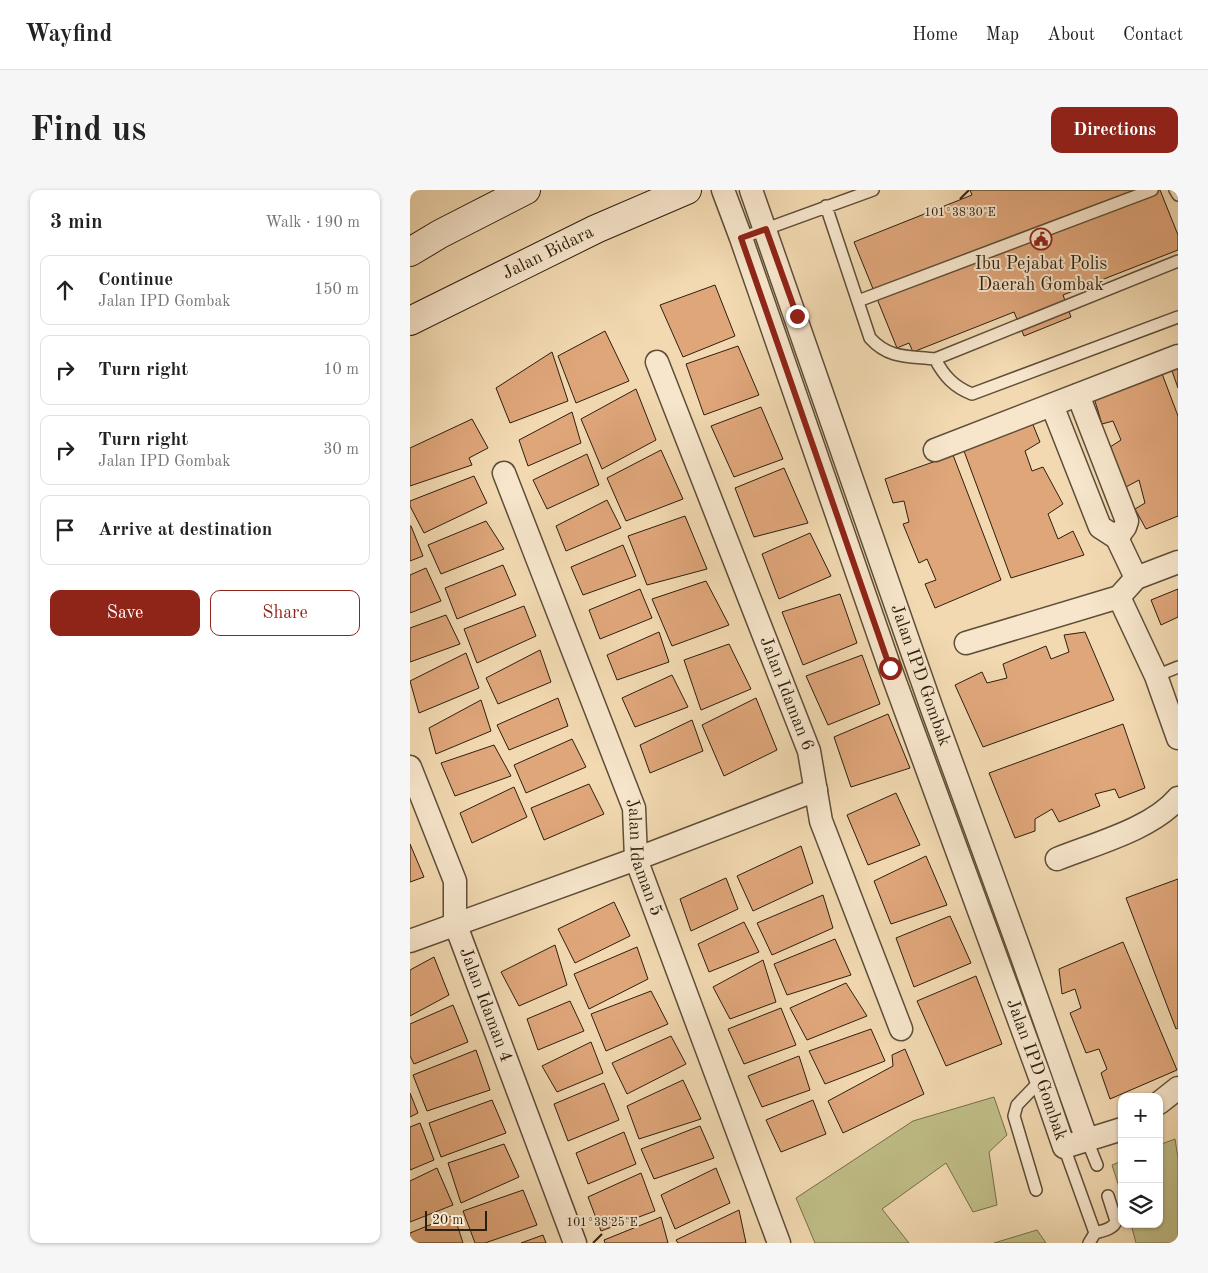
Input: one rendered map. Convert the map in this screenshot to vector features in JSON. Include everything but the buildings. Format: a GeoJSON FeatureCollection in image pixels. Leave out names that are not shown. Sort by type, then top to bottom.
{"type":"FeatureCollection","features":[{"type":"Feature","properties":{"kind":"main road"},"geometry":{"type":"LineString","coordinates":[[410,252],[440,234],[526,190]]}},
{"type":"Feature","properties":{"kind":"main road","name":"Jalan Bidara"},"geometry":{"type":"LineString","coordinates":[[410,321],[596,229],[687,190]]}},
{"type":"Feature","properties":{"kind":"street","name":"Jalan IPD Gombak"},"geometry":{"type":"LineString","coordinates":[[723,190],[887,658],[1064,1147],[1086,1140],[932,709],[752,190]]}},
{"type":"Feature","properties":{"kind":"street"},"geometry":{"type":"LineString","coordinates":[[410,334],[528,263]]}},
{"type":"Feature","properties":{"kind":"street"},"geometry":{"type":"LineString","coordinates":[[935,450],[1178,356]]}},
{"type":"Feature","properties":{"kind":"street","name":"Jalan Idaman 6"},"geometry":{"type":"LineString","coordinates":[[657,362],[809,751],[821,821],[901,1029]]}},
{"type":"Feature","properties":{"kind":"street"},"geometry":{"type":"LineString","coordinates":[[1078,395],[1127,521],[1117,538]]}},
{"type":"Feature","properties":{"kind":"street"},"geometry":{"type":"LineString","coordinates":[[1052,405],[1100,527],[1117,538],[1136,578]]}},
{"type":"Feature","properties":{"kind":"street","name":"Jalan Idaman 5"},"geometry":{"type":"LineString","coordinates":[[504,473],[634,808],[636,859],[779,1243]]}},
{"type":"Feature","properties":{"kind":"street"},"geometry":{"type":"LineString","coordinates":[[966,643],[1119,597],[1136,578],[1178,562]]}},
{"type":"Feature","properties":{"kind":"street"},"geometry":{"type":"LineString","coordinates":[[1119,597],[1156,676],[1178,738]]}},
{"type":"Feature","properties":{"kind":"street","name":"Jalan Idaman 4"},"geometry":{"type":"LineString","coordinates":[[410,767],[455,881],[455,923],[575,1243]]}},
{"type":"Feature","properties":{"kind":"street"},"geometry":{"type":"LineString","coordinates":[[410,941],[455,923],[636,859],[816,790]]}},
{"type":"Feature","properties":{"kind":"street"},"geometry":{"type":"LineString","coordinates":[[1057,859],[1154,820],[1171,807],[1178,798]]}},
{"type":"Feature","properties":{"kind":"street"},"geometry":{"type":"LineString","coordinates":[[1014,1007],[1037,1000]]}},
{"type":"Feature","properties":{"kind":"street"},"geometry":{"type":"LineString","coordinates":[[1163,1101],[1178,1088]]}},
{"type":"Feature","properties":{"kind":"street"},"geometry":{"type":"LineString","coordinates":[[1086,1140],[1118,1129]]}},
{"type":"Feature","properties":{"kind":"lane"},"geometry":{"type":"LineString","coordinates":[[741,238],[873,190]]}},
{"type":"Feature","properties":{"kind":"lane"},"geometry":{"type":"LineString","coordinates":[[858,301],[1152,190]]}},
{"type":"Feature","properties":{"kind":"lane"},"geometry":{"type":"LineString","coordinates":[[1176,190],[1178,195]]}},
{"type":"Feature","properties":{"kind":"lane"},"geometry":{"type":"LineString","coordinates":[[826,206],[870,338],[878,347],[900,356],[934,359],[1178,261]]}},
{"type":"Feature","properties":{"kind":"lane"},"geometry":{"type":"LineString","coordinates":[[934,359],[943,374],[953,384],[959,389],[972,394],[1178,317]]}},
{"type":"Feature","properties":{"kind":"lane"},"geometry":{"type":"LineString","coordinates":[[1156,676],[1178,667]]}},
{"type":"Feature","properties":{"kind":"lane"},"geometry":{"type":"LineString","coordinates":[[1036,1190],[1014,1116],[1017,1105],[1041,1080]]}},
{"type":"Feature","properties":{"kind":"lane"},"geometry":{"type":"LineString","coordinates":[[1086,1140],[1097,1166]]}},
{"type":"Feature","properties":{"kind":"lane"},"geometry":{"type":"LineString","coordinates":[[1064,1147],[1092,1238],[1115,1225],[1116,1221],[1108,1196]]}},
{"type":"Feature","properties":{"kind":"shaded area"},"geometry":{"type":"Polygon","coordinates":[[[994,1097],[1007,1135],[989,1152],[997,1205],[973,1212],[946,1163],[882,1209],[909,1243],[815,1243],[796,1198],[913,1121],[994,1097]]]}},
{"type":"Feature","properties":{"kind":"shaded area"},"geometry":{"type":"Polygon","coordinates":[[[1175,1139],[1178,1158],[1178,1243],[1136,1243],[1132,1228],[1163,1228],[1163,1144],[1175,1139]]]}},
{"type":"Feature","properties":{"kind":"shaded area"},"geometry":{"type":"Polygon","coordinates":[[[1118,1163],[1118,1184],[1112,1165],[1118,1163]]]}},
{"type":"Feature","properties":{"kind":"shaded area"},"geometry":{"type":"Polygon","coordinates":[[[1037,1230],[1046,1243],[994,1243],[1037,1230]]]}},
{"type":"Feature","properties":{"kind":"place","name":"Ibu Pejabat Polis Daerah Gombak"},"geometry":{"type":"Point","coordinates":[1041,239]}},
{"type":"Feature","properties":{"kind":"route"},"geometry":{"type":"LineString","coordinates":[[797,316],[766,229],[741,238],[890,668]]}}]}
